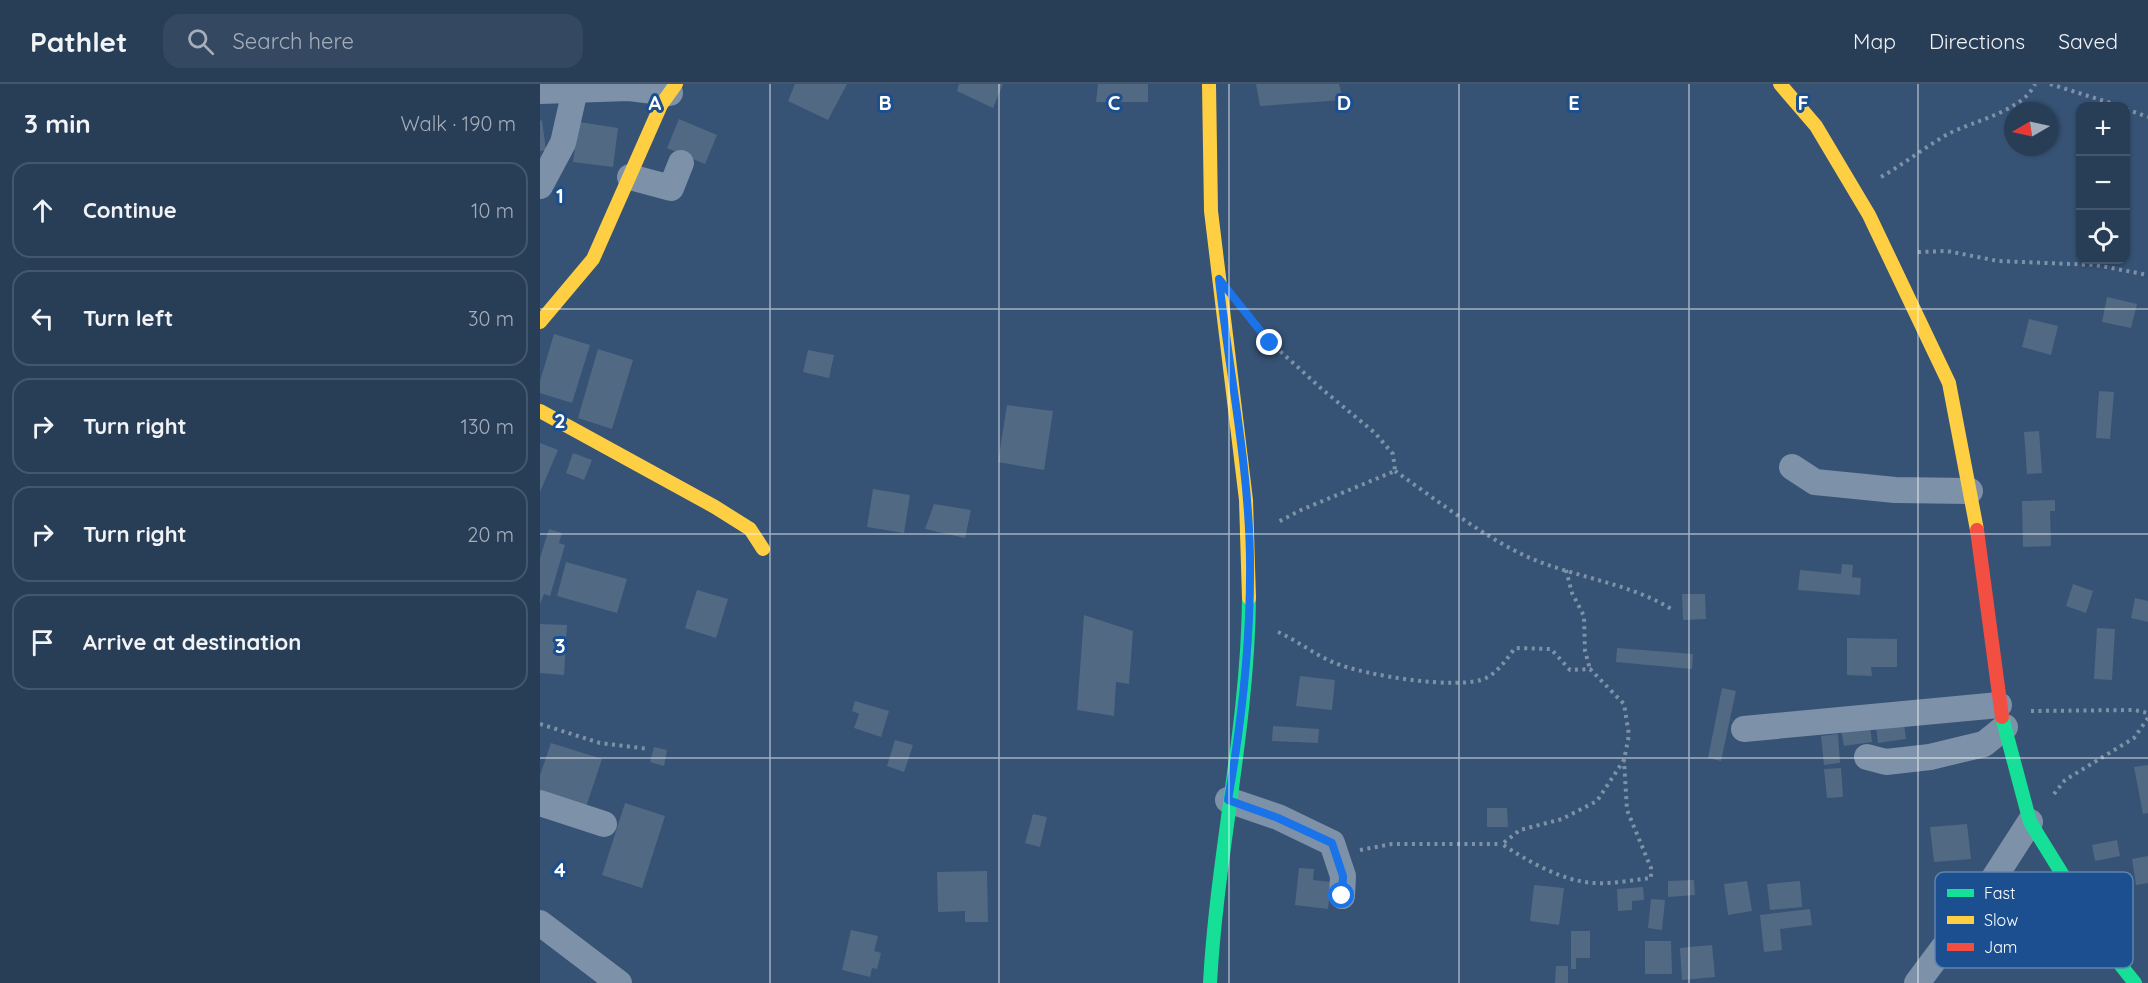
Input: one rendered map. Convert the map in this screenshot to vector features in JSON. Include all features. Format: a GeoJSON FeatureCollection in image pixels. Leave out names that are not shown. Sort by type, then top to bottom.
{"type":"FeatureCollection","features":[{"type":"Feature","properties":{"kind":"street"},"geometry":{"type":"LineString","coordinates":[[1209,84],[1211,211],[1244,473],[1250,620],[1239,733],[1211,932],[1210,983]]}},
{"type":"Feature","properties":{"kind":"street"},"geometry":{"type":"LineString","coordinates":[[1780,84],[1816,126],[1855,192],[1887,252],[1949,383],[1970,491],[2001,715],[2030,822],[2061,872]]}},
{"type":"Feature","properties":{"kind":"street"},"geometry":{"type":"LineString","coordinates":[[540,91],[673,88]]}},
{"type":"Feature","properties":{"kind":"street"},"geometry":{"type":"LineString","coordinates":[[540,322],[593,259],[662,105],[673,88]]}},
{"type":"Feature","properties":{"kind":"street"},"geometry":{"type":"LineString","coordinates":[[540,186],[563,143],[575,90]]}},
{"type":"Feature","properties":{"kind":"street"},"geometry":{"type":"LineString","coordinates":[[630,177],[671,188],[681,163]]}},
{"type":"Feature","properties":{"kind":"street"},"geometry":{"type":"LineString","coordinates":[[540,411],[733,518],[750,529],[763,549]]}},
{"type":"Feature","properties":{"kind":"street"},"geometry":{"type":"LineString","coordinates":[[1792,467],[1815,482],[1895,490],[1970,491]]}},
{"type":"Feature","properties":{"kind":"street"},"geometry":{"type":"LineString","coordinates":[[1744,729],[2001,715]]}},
{"type":"Feature","properties":{"kind":"street"},"geometry":{"type":"LineString","coordinates":[[1867,757],[1886,762],[1930,757],[1984,744],[2001,715]]}},
{"type":"Feature","properties":{"kind":"street"},"geometry":{"type":"LineString","coordinates":[[1228,800],[1278,818],[1332,843],[1343,876],[1342,896]]}},
{"type":"Feature","properties":{"kind":"street"},"geometry":{"type":"LineString","coordinates":[[540,803],[604,824]]}},
{"type":"Feature","properties":{"kind":"street"},"geometry":{"type":"LineString","coordinates":[[1998,872],[2030,822]]}},
{"type":"Feature","properties":{"kind":"street"},"geometry":{"type":"LineString","coordinates":[[540,923],[619,983]]}},
{"type":"Feature","properties":{"kind":"street"},"geometry":{"type":"LineString","coordinates":[[1917,983],[1935,959]]}},
{"type":"Feature","properties":{"kind":"street"},"geometry":{"type":"LineString","coordinates":[[2122,968],[2135,983]]}},
{"type":"Feature","properties":{"kind":"path"},"geometry":{"type":"LineString","coordinates":[[1855,192],[1904,164],[1949,134],[1997,115],[2032,91],[2035,84]]}},
{"type":"Feature","properties":{"kind":"path"},"geometry":{"type":"LineString","coordinates":[[2050,84],[2107,102]]}},
{"type":"Feature","properties":{"kind":"path"},"geometry":{"type":"LineString","coordinates":[[2130,110],[2148,117]]}},
{"type":"Feature","properties":{"kind":"path"},"geometry":{"type":"LineString","coordinates":[[1887,252],[1947,251],[1998,261],[2096,265],[2148,275]]}},
{"type":"Feature","properties":{"kind":"path"},"geometry":{"type":"LineString","coordinates":[[1248,315],[1270,343],[1375,433],[1393,454],[1395,471],[1459,515],[1530,557],[1653,597],[1673,610]]}},
{"type":"Feature","properties":{"kind":"path"},"geometry":{"type":"LineString","coordinates":[[1248,533],[1284,520],[1301,510],[1395,471]]}},
{"type":"Feature","properties":{"kind":"path"},"geometry":{"type":"LineString","coordinates":[[1336,854],[1392,844],[1502,844],[1516,854],[1564,876],[1594,884],[1651,878],[1652,868],[1627,810],[1624,760],[1629,735],[1624,704],[1590,669],[1585,651],[1584,616],[1572,593],[1566,570]]}},
{"type":"Feature","properties":{"kind":"path"},"geometry":{"type":"LineString","coordinates":[[1250,620],[1336,664],[1392,678],[1449,682],[1484,679],[1499,669],[1515,648],[1551,649],[1570,670],[1590,669]]}},
{"type":"Feature","properties":{"kind":"path"},"geometry":{"type":"LineString","coordinates":[[2001,715],[2052,709],[2134,710],[2148,714]]}},
{"type":"Feature","properties":{"kind":"path"},"geometry":{"type":"LineString","coordinates":[[2030,822],[2065,780],[2134,738],[2148,718]]}},
{"type":"Feature","properties":{"kind":"path"},"geometry":{"type":"LineString","coordinates":[[540,724],[600,743],[649,749]]}},
{"type":"Feature","properties":{"kind":"path"},"geometry":{"type":"LineString","coordinates":[[1502,844],[1520,830],[1562,819],[1597,801],[1624,760]]}},
{"type":"Feature","properties":{"kind":"building"},"geometry":{"type":"Polygon","coordinates":[[[795,84],[847,84],[828,120],[788,101],[795,84]]]}},
{"type":"Feature","properties":{"kind":"building"},"geometry":{"type":"Polygon","coordinates":[[[959,84],[1003,84],[993,108],[957,91],[959,84]]]}},
{"type":"Feature","properties":{"kind":"building"},"geometry":{"type":"Polygon","coordinates":[[[1098,84],[1148,84],[1148,102],[1096,102],[1098,84]]]}},
{"type":"Feature","properties":{"kind":"building"},"geometry":{"type":"Polygon","coordinates":[[[1256,84],[1339,84],[1343,100],[1260,106],[1256,84]]]}},
{"type":"Feature","properties":{"kind":"building"},"geometry":{"type":"Polygon","coordinates":[[[679,119],[717,135],[705,164],[667,148],[679,119]]]}},
{"type":"Feature","properties":{"kind":"building"},"geometry":{"type":"Polygon","coordinates":[[[542,120],[546,150],[540,151],[540,121],[542,120]]]}},
{"type":"Feature","properties":{"kind":"building"},"geometry":{"type":"Polygon","coordinates":[[[579,122],[618,128],[613,167],[573,162],[579,122]]]}},
{"type":"Feature","properties":{"kind":"building"},"geometry":{"type":"Polygon","coordinates":[[[2107,297],[2137,304],[2131,328],[2102,322],[2107,297]]]}},
{"type":"Feature","properties":{"kind":"building"},"geometry":{"type":"Polygon","coordinates":[[[2029,319],[2058,326],[2051,355],[2022,347],[2029,319]]]}},
{"type":"Feature","properties":{"kind":"building"},"geometry":{"type":"Polygon","coordinates":[[[554,334],[590,345],[572,403],[540,393],[540,381],[554,334]]]}},
{"type":"Feature","properties":{"kind":"building"},"geometry":{"type":"Polygon","coordinates":[[[598,349],[633,360],[612,429],[578,418],[598,349]]]}},
{"type":"Feature","properties":{"kind":"building"},"geometry":{"type":"Polygon","coordinates":[[[808,350],[834,355],[829,378],[803,372],[808,350]]]}},
{"type":"Feature","properties":{"kind":"building"},"geometry":{"type":"Polygon","coordinates":[[[2099,391],[2114,392],[2110,439],[2096,438],[2099,391]]]}},
{"type":"Feature","properties":{"kind":"building"},"geometry":{"type":"Polygon","coordinates":[[[1007,405],[1053,411],[1044,470],[998,462],[1007,405]]]}},
{"type":"Feature","properties":{"kind":"building"},"geometry":{"type":"Polygon","coordinates":[[[2039,431],[2042,473],[2027,474],[2024,432],[2039,431]]]}},
{"type":"Feature","properties":{"kind":"building"},"geometry":{"type":"Polygon","coordinates":[[[540,443],[558,450],[540,492],[540,443]]]}},
{"type":"Feature","properties":{"kind":"building"},"geometry":{"type":"Polygon","coordinates":[[[573,453],[592,460],[584,480],[566,473],[573,453]]]}},
{"type":"Feature","properties":{"kind":"building"},"geometry":{"type":"Polygon","coordinates":[[[873,489],[910,495],[904,533],[867,527],[873,489]]]}},
{"type":"Feature","properties":{"kind":"building"},"geometry":{"type":"Polygon","coordinates":[[[2055,500],[2055,511],[2050,511],[2051,546],[2023,547],[2022,501],[2055,500]]]}},
{"type":"Feature","properties":{"kind":"building"},"geometry":{"type":"Polygon","coordinates":[[[934,504],[971,510],[965,538],[925,529],[934,504]]]}},
{"type":"Feature","properties":{"kind":"building"},"geometry":{"type":"Polygon","coordinates":[[[549,529],[562,533],[559,543],[565,545],[550,596],[544,594],[540,604],[540,558],[549,529]]]}},
{"type":"Feature","properties":{"kind":"building"},"geometry":{"type":"Polygon","coordinates":[[[566,562],[627,579],[617,613],[557,596],[566,562]]]}},
{"type":"Feature","properties":{"kind":"building"},"geometry":{"type":"Polygon","coordinates":[[[1842,564],[1853,565],[1852,577],[1861,578],[1860,595],[1798,590],[1800,570],[1841,574],[1842,564]]]}},
{"type":"Feature","properties":{"kind":"building"},"geometry":{"type":"Polygon","coordinates":[[[2073,584],[2093,591],[2086,613],[2066,606],[2073,584]]]}},
{"type":"Feature","properties":{"kind":"building"},"geometry":{"type":"Polygon","coordinates":[[[697,590],[728,599],[716,638],[685,628],[697,590]]]}},
{"type":"Feature","properties":{"kind":"building"},"geometry":{"type":"Polygon","coordinates":[[[1682,594],[1705,594],[1706,619],[1683,620],[1682,594]]]}},
{"type":"Feature","properties":{"kind":"building"},"geometry":{"type":"Polygon","coordinates":[[[2135,598],[2148,601],[2148,622],[2131,618],[2135,598]]]}},
{"type":"Feature","properties":{"kind":"building"},"geometry":{"type":"Polygon","coordinates":[[[1084,615],[1133,631],[1129,684],[1116,682],[1114,716],[1077,710],[1084,615]]]}},
{"type":"Feature","properties":{"kind":"building"},"geometry":{"type":"Polygon","coordinates":[[[540,624],[567,625],[564,675],[540,673],[540,624]]]}},
{"type":"Feature","properties":{"kind":"building"},"geometry":{"type":"Polygon","coordinates":[[[2097,628],[2115,629],[2112,680],[2094,679],[2097,628]]]}},
{"type":"Feature","properties":{"kind":"building"},"geometry":{"type":"Polygon","coordinates":[[[1847,638],[1897,639],[1897,667],[1871,667],[1872,676],[1847,675],[1847,638]]]}},
{"type":"Feature","properties":{"kind":"building"},"geometry":{"type":"Polygon","coordinates":[[[1617,648],[1693,654],[1692,669],[1616,662],[1617,648]]]}},
{"type":"Feature","properties":{"kind":"building"},"geometry":{"type":"Polygon","coordinates":[[[1300,676],[1335,680],[1332,710],[1296,706],[1300,676]]]}},
{"type":"Feature","properties":{"kind":"building"},"geometry":{"type":"Polygon","coordinates":[[[1722,688],[1736,691],[1721,761],[1708,758],[1722,688]]]}},
{"type":"Feature","properties":{"kind":"building"},"geometry":{"type":"Polygon","coordinates":[[[855,701],[889,711],[881,737],[854,728],[859,714],[852,711],[855,701]]]}},
{"type":"Feature","properties":{"kind":"building"},"geometry":{"type":"Polygon","coordinates":[[[1904,723],[1906,739],[1878,743],[1876,726],[1904,723]]]}},
{"type":"Feature","properties":{"kind":"building"},"geometry":{"type":"Polygon","coordinates":[[[1273,726],[1319,729],[1318,743],[1272,741],[1273,726]]]}},
{"type":"Feature","properties":{"kind":"building"},"geometry":{"type":"Polygon","coordinates":[[[1870,726],[1872,742],[1844,746],[1841,730],[1870,726]]]}},
{"type":"Feature","properties":{"kind":"building"},"geometry":{"type":"Polygon","coordinates":[[[1838,734],[1840,763],[1824,765],[1821,736],[1838,734]]]}},
{"type":"Feature","properties":{"kind":"building"},"geometry":{"type":"Polygon","coordinates":[[[895,740],[913,745],[904,772],[887,766],[895,740]]]}},
{"type":"Feature","properties":{"kind":"building"},"geometry":{"type":"Polygon","coordinates":[[[551,743],[602,759],[586,807],[540,797],[540,775],[551,743]]]}},
{"type":"Feature","properties":{"kind":"building"},"geometry":{"type":"Polygon","coordinates":[[[654,747],[667,750],[664,766],[650,762],[654,747]]]}},
{"type":"Feature","properties":{"kind":"building"},"geometry":{"type":"Polygon","coordinates":[[[2148,765],[2148,813],[2143,814],[2134,767],[2148,765]]]}},
{"type":"Feature","properties":{"kind":"building"},"geometry":{"type":"Polygon","coordinates":[[[1841,768],[1843,797],[1827,798],[1824,769],[1841,768]]]}},
{"type":"Feature","properties":{"kind":"building"},"geometry":{"type":"Polygon","coordinates":[[[625,803],[665,816],[642,888],[602,875],[625,803]]]}},
{"type":"Feature","properties":{"kind":"building"},"geometry":{"type":"Polygon","coordinates":[[[1487,808],[1507,808],[1508,827],[1487,827],[1487,808]]]}},
{"type":"Feature","properties":{"kind":"building"},"geometry":{"type":"Polygon","coordinates":[[[1033,814],[1047,817],[1040,847],[1025,843],[1033,814]]]}},
{"type":"Feature","properties":{"kind":"building"},"geometry":{"type":"Polygon","coordinates":[[[1967,824],[1971,859],[1934,862],[1930,827],[1967,824]]]}},
{"type":"Feature","properties":{"kind":"building"},"geometry":{"type":"Polygon","coordinates":[[[2117,840],[2120,856],[2095,861],[2092,845],[2117,840]]]}},
{"type":"Feature","properties":{"kind":"building"},"geometry":{"type":"Polygon","coordinates":[[[2148,856],[2148,883],[2136,885],[2132,859],[2148,856]]]}},
{"type":"Feature","properties":{"kind":"building"},"geometry":{"type":"Polygon","coordinates":[[[1299,868],[1314,869],[1313,880],[1331,882],[1328,909],[1295,905],[1299,868]]]}},
{"type":"Feature","properties":{"kind":"building"},"geometry":{"type":"Polygon","coordinates":[[[987,871],[988,922],[965,922],[965,911],[938,912],[937,872],[987,871]]]}},
{"type":"Feature","properties":{"kind":"building"},"geometry":{"type":"Polygon","coordinates":[[[1694,880],[1695,895],[1668,897],[1668,881],[1694,880]]]}},
{"type":"Feature","properties":{"kind":"building"},"geometry":{"type":"Polygon","coordinates":[[[1747,881],[1752,911],[1728,915],[1724,884],[1747,881]]]}},
{"type":"Feature","properties":{"kind":"building"},"geometry":{"type":"Polygon","coordinates":[[[1800,881],[1802,907],[1770,910],[1767,884],[1800,881]]]}},
{"type":"Feature","properties":{"kind":"building"},"geometry":{"type":"Polygon","coordinates":[[[1534,885],[1564,888],[1559,925],[1530,921],[1534,885]]]}},
{"type":"Feature","properties":{"kind":"building"},"geometry":{"type":"Polygon","coordinates":[[[1643,887],[1644,900],[1632,901],[1632,910],[1618,911],[1617,889],[1643,887]]]}},
{"type":"Feature","properties":{"kind":"building"},"geometry":{"type":"Polygon","coordinates":[[[1651,899],[1665,900],[1662,930],[1648,928],[1651,899]]]}},
{"type":"Feature","properties":{"kind":"building"},"geometry":{"type":"Polygon","coordinates":[[[1810,909],[1812,925],[1780,929],[1782,950],[1764,952],[1760,915],[1810,909]]]}},
{"type":"Feature","properties":{"kind":"building"},"geometry":{"type":"Polygon","coordinates":[[[851,930],[878,936],[874,951],[881,953],[877,969],[872,968],[870,977],[842,970],[851,930]]]}},
{"type":"Feature","properties":{"kind":"building"},"geometry":{"type":"Polygon","coordinates":[[[1571,931],[1590,931],[1590,958],[1576,958],[1576,969],[1571,969],[1571,931]]]}},
{"type":"Feature","properties":{"kind":"building"},"geometry":{"type":"Polygon","coordinates":[[[1645,941],[1671,941],[1672,974],[1645,974],[1645,941]]]}},
{"type":"Feature","properties":{"kind":"building"},"geometry":{"type":"Polygon","coordinates":[[[1712,945],[1715,977],[1682,980],[1680,948],[1712,945]]]}},
{"type":"Feature","properties":{"kind":"building"},"geometry":{"type":"Polygon","coordinates":[[[1556,966],[1568,966],[1568,983],[1555,983],[1556,966]]]}},
{"type":"Feature","properties":{"kind":"traffic: fast"},"geometry":{"type":"LineString","coordinates":[[1210,983],[1219,886],[1243,694],[1249,598]]}},
{"type":"Feature","properties":{"kind":"traffic: fast"},"geometry":{"type":"LineString","coordinates":[[2002,717],[2030,822],[2061,872]]}},
{"type":"Feature","properties":{"kind":"traffic: fast"},"geometry":{"type":"LineString","coordinates":[[2123,968],[2135,983]]}},
{"type":"Feature","properties":{"kind":"traffic: slow"},"geometry":{"type":"LineString","coordinates":[[540,322],[593,259],[661,105],[676,84]]}},
{"type":"Feature","properties":{"kind":"traffic: slow"},"geometry":{"type":"LineString","coordinates":[[1209,84],[1211,211],[1246,500],[1249,598]]}},
{"type":"Feature","properties":{"kind":"traffic: slow"},"geometry":{"type":"LineString","coordinates":[[1780,84],[1816,126],[1869,215],[1949,383],[1977,530]]}},
{"type":"Feature","properties":{"kind":"traffic: slow"},"geometry":{"type":"LineString","coordinates":[[540,411],[715,507],[750,529],[763,549]]}},
{"type":"Feature","properties":{"kind":"traffic: jam"},"geometry":{"type":"LineString","coordinates":[[1977,530],[2002,717]]}},
{"type":"Feature","properties":{"kind":"route"},"geometry":{"type":"LineString","coordinates":[[1270,343],[1219,279],[1244,473],[1250,557],[1249,640],[1239,733],[1228,800],[1278,818],[1332,843],[1343,876],[1342,896]]}}]}
